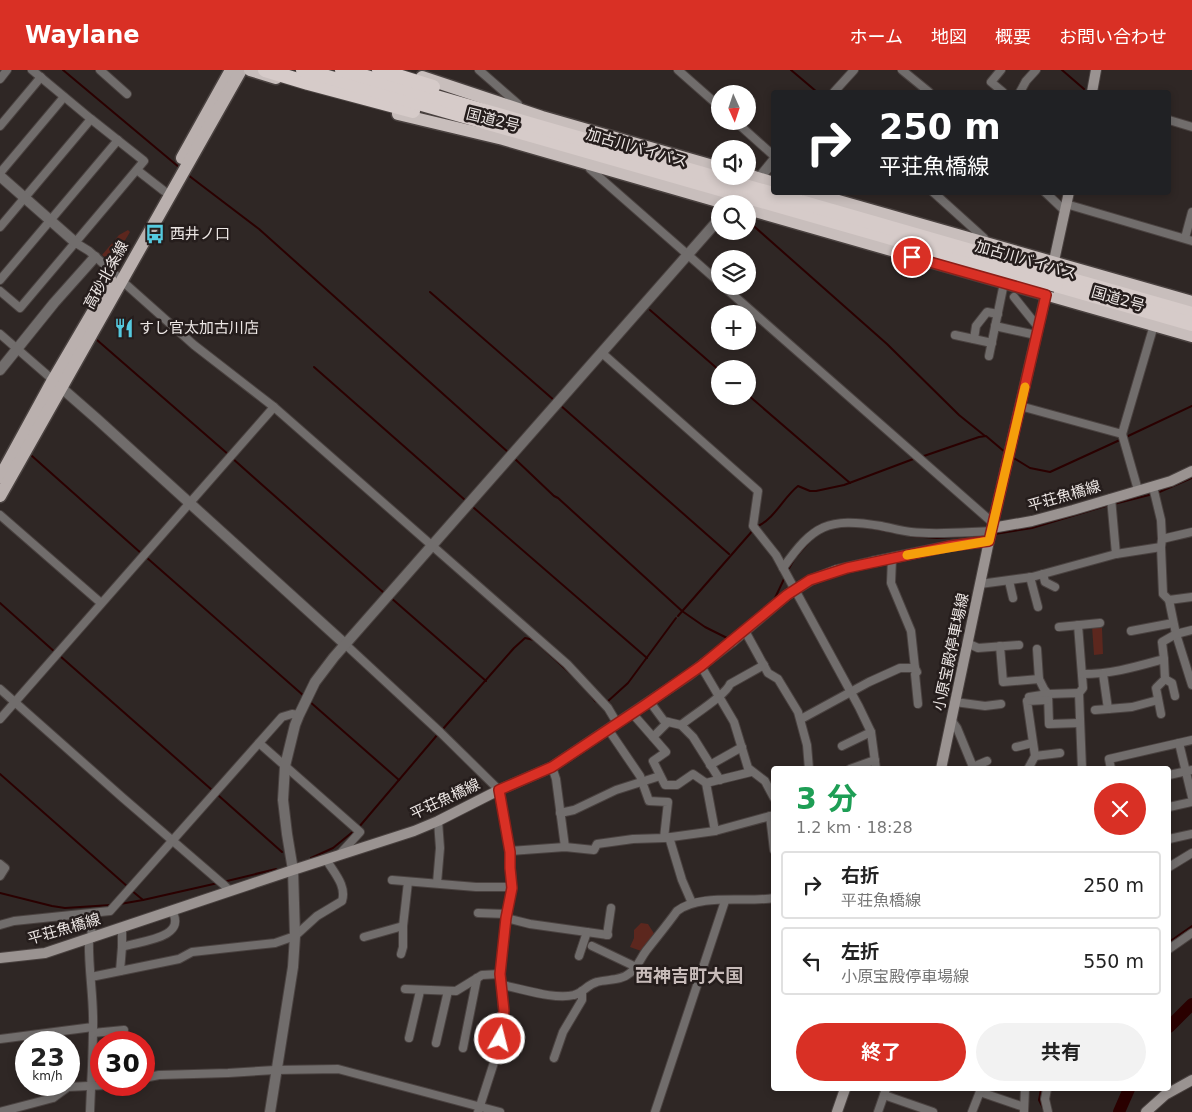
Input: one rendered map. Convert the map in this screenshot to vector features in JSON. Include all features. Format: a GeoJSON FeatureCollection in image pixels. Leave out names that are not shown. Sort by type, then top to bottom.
{"type":"FeatureCollection","features":[{"type":"Feature","properties":{"kind":"highway","name":"国道2号"},"geometry":{"type":"LineString","coordinates":[[250,70],[399,114],[503,139],[711,197]]}},
{"type":"Feature","properties":{"kind":"highway"},"geometry":{"type":"LineString","coordinates":[[265,70],[409,110],[451,118],[491,118]]}},
{"type":"Feature","properties":{"kind":"highway","name":"加古川バイパス"},"geometry":{"type":"LineString","coordinates":[[304,70],[491,118],[1050,279],[1192,324]]}},
{"type":"Feature","properties":{"kind":"highway","name":"加古川バイパス"},"geometry":{"type":"LineString","coordinates":[[342,70],[491,118]]}},
{"type":"Feature","properties":{"kind":"highway"},"geometry":{"type":"LineString","coordinates":[[379,70],[408,78],[478,103],[491,118]]}},
{"type":"Feature","properties":{"kind":"highway","name":"国道2号"},"geometry":{"type":"LineString","coordinates":[[398,70],[413,72],[519,108],[711,165]]}},
{"type":"Feature","properties":{"kind":"highway"},"geometry":{"type":"LineString","coordinates":[[756,179],[771,182]]}},
{"type":"Feature","properties":{"kind":"highway","name":"国道2号"},"geometry":{"type":"LineString","coordinates":[[817,195],[987,245],[1050,279],[1154,325],[1192,336]]}},
{"type":"Feature","properties":{"kind":"highway","name":"国道2号"},"geometry":{"type":"LineString","coordinates":[[756,211],[1004,283],[1050,279],[1192,302]]}},
{"type":"Feature","properties":{"kind":"highway","name":"加古川バイパス"},"geometry":{"type":"LineString","coordinates":[[1050,279],[1192,314]]}},
{"type":"Feature","properties":{"kind":"main road","name":"高砂北条線"},"geometry":{"type":"LineString","coordinates":[[118,277],[164,191],[181,169],[231,70]]}},
{"type":"Feature","properties":{"kind":"main road","name":"高砂北条線"},"geometry":{"type":"LineString","coordinates":[[0,477],[57,384],[181,169],[241,70]]}},
{"type":"Feature","properties":{"kind":"main road"},"geometry":{"type":"LineString","coordinates":[[1092,90],[1096,70]]}},
{"type":"Feature","properties":{"kind":"main road","name":"小原宝殿停車場線"},"geometry":{"type":"LineString","coordinates":[[942,766],[991,532],[1068,195]]}},
{"type":"Feature","properties":{"kind":"main road","name":"高砂北条線"},"geometry":{"type":"LineString","coordinates":[[0,496],[57,384]]}},
{"type":"Feature","properties":{"kind":"main road","name":"平荘魚橋線"},"geometry":{"type":"LineString","coordinates":[[0,958],[45,954],[172,911],[224,885],[326,859],[438,821],[499,790],[552,767],[701,666],[810,580],[837,570],[950,546],[991,532],[1032,522],[1138,490],[1154,492],[1192,471]]}},
{"type":"Feature","properties":{"kind":"main road"},"geometry":{"type":"LineString","coordinates":[[1171,1091],[1192,1080]]}},
{"type":"Feature","properties":{"kind":"main road"},"geometry":{"type":"LineString","coordinates":[[838,1112],[844,1091]]}},
{"type":"Feature","properties":{"kind":"main road"},"geometry":{"type":"LineString","coordinates":[[1146,1112],[1171,1091]]}},
{"type":"Feature","properties":{"kind":"street"},"geometry":{"type":"LineString","coordinates":[[0,79],[7,70]]}},
{"type":"Feature","properties":{"kind":"street"},"geometry":{"type":"LineString","coordinates":[[0,291],[20,308],[144,161],[32,70]]}},
{"type":"Feature","properties":{"kind":"street"},"geometry":{"type":"LineString","coordinates":[[479,70],[518,104],[519,108]]}},
{"type":"Feature","properties":{"kind":"street"},"geometry":{"type":"LineString","coordinates":[[678,70],[711,100]]}},
{"type":"Feature","properties":{"kind":"street"},"geometry":{"type":"LineString","coordinates":[[836,90],[854,70]]}},
{"type":"Feature","properties":{"kind":"street"},"geometry":{"type":"LineString","coordinates":[[902,70],[927,90]]}},
{"type":"Feature","properties":{"kind":"street"},"geometry":{"type":"LineString","coordinates":[[1000,70],[991,82],[1001,90]]}},
{"type":"Feature","properties":{"kind":"street"},"geometry":{"type":"LineString","coordinates":[[1021,90],[1036,70]]}},
{"type":"Feature","properties":{"kind":"street"},"geometry":{"type":"LineString","coordinates":[[97,72],[118,91],[127,94]]}},
{"type":"Feature","properties":{"kind":"street"},"geometry":{"type":"LineString","coordinates":[[0,126],[41,77]]}},
{"type":"Feature","properties":{"kind":"street"},"geometry":{"type":"LineString","coordinates":[[64,96],[0,174],[76,242],[96,256],[194,345],[274,407],[434,545],[567,664],[606,706],[613,726],[642,781],[649,801],[668,802],[666,837],[692,903]]}},
{"type":"Feature","properties":{"kind":"street"},"geometry":{"type":"LineString","coordinates":[[0,227],[91,119]]}},
{"type":"Feature","properties":{"kind":"street"},"geometry":{"type":"LineString","coordinates":[[1171,121],[1192,127]]}},
{"type":"Feature","properties":{"kind":"street"},"geometry":{"type":"LineString","coordinates":[[744,130],[771,155]]}},
{"type":"Feature","properties":{"kind":"street"},"geometry":{"type":"LineString","coordinates":[[0,280],[118,140]]}},
{"type":"Feature","properties":{"kind":"street"},"geometry":{"type":"LineString","coordinates":[[756,177],[771,161]]}},
{"type":"Feature","properties":{"kind":"street"},"geometry":{"type":"LineString","coordinates":[[588,163],[590,168],[711,275]]}},
{"type":"Feature","properties":{"kind":"street"},"geometry":{"type":"LineString","coordinates":[[137,170],[164,191]]}},
{"type":"Feature","properties":{"kind":"street"},"geometry":{"type":"LineString","coordinates":[[936,195],[984,238],[987,245]]}},
{"type":"Feature","properties":{"kind":"street"},"geometry":{"type":"LineString","coordinates":[[1049,195],[1065,208],[1188,239],[1192,212]]}},
{"type":"Feature","properties":{"kind":"street"},"geometry":{"type":"LineString","coordinates":[[270,1112],[275,1070],[293,967],[296,936],[293,868],[283,800],[285,766],[295,724],[307,698],[320,674],[711,228]]}},
{"type":"Feature","properties":{"kind":"street"},"geometry":{"type":"LineString","coordinates":[[0,370],[96,256]]}},
{"type":"Feature","properties":{"kind":"street"},"geometry":{"type":"LineString","coordinates":[[989,356],[1004,283]]}},
{"type":"Feature","properties":{"kind":"street"},"geometry":{"type":"LineString","coordinates":[[733,295],[922,461],[991,532]]}},
{"type":"Feature","properties":{"kind":"street"},"geometry":{"type":"LineString","coordinates":[[1014,297],[1037,331]]}},
{"type":"Feature","properties":{"kind":"street"},"geometry":{"type":"LineString","coordinates":[[974,339],[976,326],[987,312],[998,314]]}},
{"type":"Feature","properties":{"kind":"street"},"geometry":{"type":"LineString","coordinates":[[1138,490],[1123,438],[1154,325]]}},
{"type":"Feature","properties":{"kind":"street"},"geometry":{"type":"LineString","coordinates":[[995,326],[1037,331]]}},
{"type":"Feature","properties":{"kind":"street"},"geometry":{"type":"LineString","coordinates":[[0,334],[98,419],[189,504],[346,645],[499,790],[510,852],[512,888],[506,916],[500,974],[504,1011],[498,1050],[479,1109]]}},
{"type":"Feature","properties":{"kind":"street"},"geometry":{"type":"LineString","coordinates":[[955,335],[992,343]]}},
{"type":"Feature","properties":{"kind":"street"},"geometry":{"type":"LineString","coordinates":[[602,353],[758,491],[755,529],[776,555],[786,572],[850,693],[859,706],[872,732],[876,766]]}},
{"type":"Feature","properties":{"kind":"street"},"geometry":{"type":"LineString","coordinates":[[1020,406],[1123,438]]}},
{"type":"Feature","properties":{"kind":"street"},"geometry":{"type":"LineString","coordinates":[[0,719],[274,407]]}},
{"type":"Feature","properties":{"kind":"street"},"geometry":{"type":"LineString","coordinates":[[1154,492],[1161,520],[1163,594],[1169,600],[1173,623],[1192,685]]}},
{"type":"Feature","properties":{"kind":"street"},"geometry":{"type":"LineString","coordinates":[[1111,498],[1116,554]]}},
{"type":"Feature","properties":{"kind":"street"},"geometry":{"type":"LineString","coordinates":[[0,516],[101,603]]}},
{"type":"Feature","properties":{"kind":"street"},"geometry":{"type":"LineString","coordinates":[[786,572],[799,547],[814,532],[819,528],[840,523],[866,524],[904,532],[926,534],[991,532]]}},
{"type":"Feature","properties":{"kind":"street"},"geometry":{"type":"LineString","coordinates":[[980,584],[1009,581],[1043,574],[1162,543],[1192,532]]}},
{"type":"Feature","properties":{"kind":"street"},"geometry":{"type":"LineString","coordinates":[[892,558],[891,583],[911,631],[917,672],[915,674],[918,704]]}},
{"type":"Feature","properties":{"kind":"street"},"geometry":{"type":"LineString","coordinates":[[1043,574],[1045,582],[1055,587]]}},
{"type":"Feature","properties":{"kind":"street"},"geometry":{"type":"LineString","coordinates":[[1030,577],[1038,607]]}},
{"type":"Feature","properties":{"kind":"street"},"geometry":{"type":"LineString","coordinates":[[1009,581],[1012,598]]}},
{"type":"Feature","properties":{"kind":"street"},"geometry":{"type":"LineString","coordinates":[[1169,600],[1192,597]]}},
{"type":"Feature","properties":{"kind":"street"},"geometry":{"type":"LineString","coordinates":[[1059,627],[1100,623]]}},
{"type":"Feature","properties":{"kind":"street"},"geometry":{"type":"LineString","coordinates":[[1131,631],[1173,623]]}},
{"type":"Feature","properties":{"kind":"street"},"geometry":{"type":"LineString","coordinates":[[1078,625],[1083,688],[1079,693],[1082,766]]}},
{"type":"Feature","properties":{"kind":"street"},"geometry":{"type":"LineString","coordinates":[[1160,714],[1156,688],[1165,679],[1162,642],[1176,634],[1192,630]]}},
{"type":"Feature","properties":{"kind":"street"},"geometry":{"type":"LineString","coordinates":[[745,631],[768,673],[778,679],[798,712],[807,745],[809,766]]}},
{"type":"Feature","properties":{"kind":"street"},"geometry":{"type":"LineString","coordinates":[[967,643],[978,648],[1020,645]]}},
{"type":"Feature","properties":{"kind":"street"},"geometry":{"type":"LineString","coordinates":[[1000,646],[1004,682],[1039,679]]}},
{"type":"Feature","properties":{"kind":"street"},"geometry":{"type":"LineString","coordinates":[[1037,649],[1039,679],[1048,697],[1049,724],[1080,723]]}},
{"type":"Feature","properties":{"kind":"street"},"geometry":{"type":"LineString","coordinates":[[1082,674],[1103,674],[1123,671],[1164,659]]}},
{"type":"Feature","properties":{"kind":"street"},"geometry":{"type":"LineString","coordinates":[[681,725],[699,710],[720,697],[730,684],[764,665]]}},
{"type":"Feature","properties":{"kind":"street"},"geometry":{"type":"LineString","coordinates":[[701,666],[734,722],[746,764],[751,772],[765,781],[771,792]]}},
{"type":"Feature","properties":{"kind":"street"},"geometry":{"type":"LineString","coordinates":[[801,719],[860,686],[900,668],[915,668]]}},
{"type":"Feature","properties":{"kind":"street"},"geometry":{"type":"LineString","coordinates":[[1103,674],[1108,709]]}},
{"type":"Feature","properties":{"kind":"street"},"geometry":{"type":"LineString","coordinates":[[1165,679],[1172,683],[1175,696]]}},
{"type":"Feature","properties":{"kind":"street"},"geometry":{"type":"LineString","coordinates":[[0,689],[224,885]]}},
{"type":"Feature","properties":{"kind":"street"},"geometry":{"type":"LineString","coordinates":[[1030,766],[1035,756],[1027,701],[1079,693]]}},
{"type":"Feature","properties":{"kind":"street"},"geometry":{"type":"LineString","coordinates":[[1025,698],[1048,697]]}},
{"type":"Feature","properties":{"kind":"street"},"geometry":{"type":"LineString","coordinates":[[1096,710],[1132,707],[1158,700]]}},
{"type":"Feature","properties":{"kind":"street"},"geometry":{"type":"LineString","coordinates":[[650,702],[664,721],[681,725],[694,737],[720,780]]}},
{"type":"Feature","properties":{"kind":"street"},"geometry":{"type":"LineString","coordinates":[[955,702],[986,706],[1001,704]]}},
{"type":"Feature","properties":{"kind":"street"},"geometry":{"type":"LineString","coordinates":[[632,713],[666,752],[653,761],[667,786],[677,785],[693,774],[706,783],[715,831]]}},
{"type":"Feature","properties":{"kind":"street"},"geometry":{"type":"LineString","coordinates":[[0,925],[14,921],[110,911],[282,717],[292,714],[299,715]]}},
{"type":"Feature","properties":{"kind":"street"},"geometry":{"type":"LineString","coordinates":[[952,721],[957,728],[973,766]]}},
{"type":"Feature","properties":{"kind":"street"},"geometry":{"type":"LineString","coordinates":[[653,737],[668,722]]}},
{"type":"Feature","properties":{"kind":"street"},"geometry":{"type":"LineString","coordinates":[[842,746],[872,732]]}},
{"type":"Feature","properties":{"kind":"street"},"geometry":{"type":"LineString","coordinates":[[1110,766],[1109,759],[1192,740]]}},
{"type":"Feature","properties":{"kind":"street"},"geometry":{"type":"LineString","coordinates":[[259,743],[358,829],[339,855]]}},
{"type":"Feature","properties":{"kind":"street"},"geometry":{"type":"LineString","coordinates":[[1016,747],[1032,743]]}},
{"type":"Feature","properties":{"kind":"street"},"geometry":{"type":"LineString","coordinates":[[1179,743],[1189,770],[1192,796]]}},
{"type":"Feature","properties":{"kind":"street"},"geometry":{"type":"LineString","coordinates":[[710,765],[742,747]]}},
{"type":"Feature","properties":{"kind":"street"},"geometry":{"type":"LineString","coordinates":[[1035,756],[1060,753]]}},
{"type":"Feature","properties":{"kind":"street"},"geometry":{"type":"LineString","coordinates":[[858,766],[875,760]]}},
{"type":"Feature","properties":{"kind":"street"},"geometry":{"type":"LineString","coordinates":[[975,766],[987,761]]}},
{"type":"Feature","properties":{"kind":"street"},"geometry":{"type":"LineString","coordinates":[[552,767],[556,779],[565,847]]}},
{"type":"Feature","properties":{"kind":"street"},"geometry":{"type":"LineString","coordinates":[[1171,774],[1189,770]]}},
{"type":"Feature","properties":{"kind":"street"},"geometry":{"type":"LineString","coordinates":[[706,783],[751,772]]}},
{"type":"Feature","properties":{"kind":"street"},"geometry":{"type":"LineString","coordinates":[[560,813],[574,810],[616,790],[660,776]]}},
{"type":"Feature","properties":{"kind":"street"},"geometry":{"type":"LineString","coordinates":[[1171,807],[1192,802]]}},
{"type":"Feature","properties":{"kind":"street"},"geometry":{"type":"LineString","coordinates":[[510,852],[565,847],[594,850],[597,844],[715,831],[771,815]]}},
{"type":"Feature","properties":{"kind":"street"},"geometry":{"type":"LineString","coordinates":[[437,883],[440,848],[438,821]]}},
{"type":"Feature","properties":{"kind":"street"},"geometry":{"type":"LineString","coordinates":[[1171,839],[1192,834]]}},
{"type":"Feature","properties":{"kind":"street"},"geometry":{"type":"LineString","coordinates":[[1171,866],[1192,853]]}},
{"type":"Feature","properties":{"kind":"street"},"geometry":{"type":"LineString","coordinates":[[90,976],[179,959],[192,952],[275,943],[296,936],[317,916],[342,901],[342,886],[326,859]]}},
{"type":"Feature","properties":{"kind":"street"},"geometry":{"type":"LineString","coordinates":[[0,864],[5,868],[0,876]]}},
{"type":"Feature","properties":{"kind":"street"},"geometry":{"type":"LineString","coordinates":[[392,880],[512,888]]}},
{"type":"Feature","properties":{"kind":"street"},"geometry":{"type":"LineString","coordinates":[[401,954],[408,882]]}},
{"type":"Feature","properties":{"kind":"street"},"geometry":{"type":"LineString","coordinates":[[502,986],[548,996],[562,997],[575,995],[596,982],[629,975],[677,912],[692,903],[701,900],[725,901],[771,898]]}},
{"type":"Feature","properties":{"kind":"street"},"geometry":{"type":"LineString","coordinates":[[655,1112],[725,901]]}},
{"type":"Feature","properties":{"kind":"street"},"geometry":{"type":"LineString","coordinates":[[478,913],[506,916],[530,924],[608,935],[611,908]]}},
{"type":"Feature","properties":{"kind":"street"},"geometry":{"type":"LineString","coordinates":[[122,946],[161,937],[170,932],[175,923],[175,916],[172,911]]}},
{"type":"Feature","properties":{"kind":"street"},"geometry":{"type":"LineString","coordinates":[[90,914],[89,974],[93,1030]]}},
{"type":"Feature","properties":{"kind":"street"},"geometry":{"type":"LineString","coordinates":[[364,937],[403,926]]}},
{"type":"Feature","properties":{"kind":"street"},"geometry":{"type":"LineString","coordinates":[[120,971],[122,928]]}},
{"type":"Feature","properties":{"kind":"street"},"geometry":{"type":"LineString","coordinates":[[579,956],[587,932]]}},
{"type":"Feature","properties":{"kind":"street"},"geometry":{"type":"LineString","coordinates":[[1171,948],[1192,932]]}},
{"type":"Feature","properties":{"kind":"street"},"geometry":{"type":"LineString","coordinates":[[592,946],[636,967]]}},
{"type":"Feature","properties":{"kind":"street"},"geometry":{"type":"LineString","coordinates":[[405,989],[420,991],[459,990],[482,975],[500,974]]}},
{"type":"Feature","properties":{"kind":"street"},"geometry":{"type":"LineString","coordinates":[[464,1048],[477,978]]}},
{"type":"Feature","properties":{"kind":"street"},"geometry":{"type":"LineString","coordinates":[[410,1038],[420,991]]}},
{"type":"Feature","properties":{"kind":"street"},"geometry":{"type":"LineString","coordinates":[[436,1043],[448,991]]}},
{"type":"Feature","properties":{"kind":"street"},"geometry":{"type":"LineString","coordinates":[[554,1058],[563,1032],[582,1000],[582,991]]}},
{"type":"Feature","properties":{"kind":"street"},"geometry":{"type":"LineString","coordinates":[[0,1039],[93,1030],[124,1030]]}},
{"type":"Feature","properties":{"kind":"street"},"geometry":{"type":"LineString","coordinates":[[155,1076],[338,1068],[479,1109],[500,1112]]}},
{"type":"Feature","properties":{"kind":"street"},"geometry":{"type":"LineString","coordinates":[[0,1112],[53,1098],[68,1087],[90,1086]]}},
{"type":"Feature","properties":{"kind":"street"},"geometry":{"type":"LineString","coordinates":[[972,1112],[980,1091]]}},
{"type":"Feature","properties":{"kind":"street"},"geometry":{"type":"LineString","coordinates":[[982,1091],[1024,1109],[1025,1091]]}},
{"type":"Feature","properties":{"kind":"street"},"geometry":{"type":"LineString","coordinates":[[1047,1091],[1045,1099],[1048,1112]]}},
{"type":"Feature","properties":{"kind":"street"},"geometry":{"type":"LineString","coordinates":[[878,1112],[885,1092],[932,1112]]}},
{"type":"Feature","properties":{"kind":"street"},"geometry":{"type":"LineString","coordinates":[[90,1112],[91,1096]]}},
{"type":"Feature","properties":{"kind":"shaded area"},"geometry":{"type":"Polygon","coordinates":[[[128,230],[130,232],[112,262],[102,255],[119,235],[128,230]]]}},
{"type":"Feature","properties":{"kind":"shaded area"},"geometry":{"type":"Polygon","coordinates":[[[1092,626],[1102,628],[1103,654],[1094,655],[1092,626]]]}},
{"type":"Feature","properties":{"kind":"shaded area"},"geometry":{"type":"Polygon","coordinates":[[[641,923],[648,924],[655,935],[641,951],[630,947],[634,938],[634,930],[641,923]]]}},
{"type":"Feature","properties":{"kind":"waterway"},"geometry":{"type":"LineString","coordinates":[[63,70],[180,168]]}},
{"type":"Feature","properties":{"kind":"waterway"},"geometry":{"type":"LineString","coordinates":[[791,70],[815,90]]}},
{"type":"Feature","properties":{"kind":"waterway"},"geometry":{"type":"LineString","coordinates":[[1062,70],[1084,89]]}},
{"type":"Feature","properties":{"kind":"waterway"},"geometry":{"type":"LineString","coordinates":[[188,175],[259,229],[509,453]]}},
{"type":"Feature","properties":{"kind":"waterway"},"geometry":{"type":"LineString","coordinates":[[756,228],[887,344],[959,415],[985,436]]}},
{"type":"Feature","properties":{"kind":"waterway"},"geometry":{"type":"LineString","coordinates":[[430,292],[555,401]]}},
{"type":"Feature","properties":{"kind":"waterway"},"geometry":{"type":"LineString","coordinates":[[650,310],[711,363]]}},
{"type":"Feature","properties":{"kind":"waterway"},"geometry":{"type":"LineString","coordinates":[[97,340],[229,455]]}},
{"type":"Feature","properties":{"kind":"waterway"},"geometry":{"type":"LineString","coordinates":[[314,367],[465,500]]}},
{"type":"Feature","properties":{"kind":"waterway"},"geometry":{"type":"LineString","coordinates":[[756,402],[850,483]]}},
{"type":"Feature","properties":{"kind":"waterway"},"geometry":{"type":"LineString","coordinates":[[560,405],[729,554]]}},
{"type":"Feature","properties":{"kind":"waterway"},"geometry":{"type":"LineString","coordinates":[[1126,437],[1192,406]]}},
{"type":"Feature","properties":{"kind":"waterway"},"geometry":{"type":"LineString","coordinates":[[921,457],[986,436],[1006,453]]}},
{"type":"Feature","properties":{"kind":"waterway"},"geometry":{"type":"LineString","coordinates":[[1012,457],[1030,468],[1050,472],[1122,439]]}},
{"type":"Feature","properties":{"kind":"waterway"},"geometry":{"type":"LineString","coordinates":[[32,456],[142,554]]}},
{"type":"Feature","properties":{"kind":"waterway"},"geometry":{"type":"LineString","coordinates":[[232,458],[384,593]]}},
{"type":"Feature","properties":{"kind":"waterway"},"geometry":{"type":"LineString","coordinates":[[514,458],[682,611],[705,627],[729,639]]}},
{"type":"Feature","properties":{"kind":"waterway"},"geometry":{"type":"LineString","coordinates":[[758,526],[769,518],[798,486],[810,491],[816,491],[844,485],[916,458]]}},
{"type":"Feature","properties":{"kind":"waterway"},"geometry":{"type":"LineString","coordinates":[[1157,493],[1192,478]]}},
{"type":"Feature","properties":{"kind":"waterway"},"geometry":{"type":"LineString","coordinates":[[1114,504],[1153,494]]}},
{"type":"Feature","properties":{"kind":"waterway"},"geometry":{"type":"LineString","coordinates":[[995,534],[1032,528],[1109,505]]}},
{"type":"Feature","properties":{"kind":"waterway"},"geometry":{"type":"LineString","coordinates":[[474,508],[647,658]]}},
{"type":"Feature","properties":{"kind":"waterway"},"geometry":{"type":"LineString","coordinates":[[871,528],[896,533]]}},
{"type":"Feature","properties":{"kind":"waterway"},"geometry":{"type":"LineString","coordinates":[[678,616],[754,529]]}},
{"type":"Feature","properties":{"kind":"waterway"},"geometry":{"type":"LineString","coordinates":[[910,536],[937,538],[985,535]]}},
{"type":"Feature","properties":{"kind":"waterway"},"geometry":{"type":"LineString","coordinates":[[788,570],[795,558],[809,542]]}},
{"type":"Feature","properties":{"kind":"waterway"},"geometry":{"type":"LineString","coordinates":[[146,557],[304,696]]}},
{"type":"Feature","properties":{"kind":"waterway"},"geometry":{"type":"LineString","coordinates":[[774,600],[785,577]]}},
{"type":"Feature","properties":{"kind":"waterway"},"geometry":{"type":"LineString","coordinates":[[390,597],[486,681]]}},
{"type":"Feature","properties":{"kind":"waterway"},"geometry":{"type":"LineString","coordinates":[[0,603],[56,653]]}},
{"type":"Feature","properties":{"kind":"waterway"},"geometry":{"type":"LineString","coordinates":[[607,702],[628,683],[676,618]]}},
{"type":"Feature","properties":{"kind":"waterway"},"geometry":{"type":"LineString","coordinates":[[442,730],[525,638],[534,640],[572,675]]}},
{"type":"Feature","properties":{"kind":"waterway"},"geometry":{"type":"LineString","coordinates":[[60,656],[212,790]]}},
{"type":"Feature","properties":{"kind":"waterway"},"geometry":{"type":"LineString","coordinates":[[586,689],[595,701],[600,703]]}},
{"type":"Feature","properties":{"kind":"waterway"},"geometry":{"type":"LineString","coordinates":[[309,701],[399,780]]}},
{"type":"Feature","properties":{"kind":"waterway"},"geometry":{"type":"LineString","coordinates":[[359,827],[438,734]]}},
{"type":"Feature","properties":{"kind":"waterway"},"geometry":{"type":"LineString","coordinates":[[0,774],[128,887]]}},
{"type":"Feature","properties":{"kind":"waterway"},"geometry":{"type":"LineString","coordinates":[[219,796],[282,852]]}},
{"type":"Feature","properties":{"kind":"waterway"},"geometry":{"type":"LineString","coordinates":[[311,858],[333,848],[355,830]]}},
{"type":"Feature","properties":{"kind":"waterway"},"geometry":{"type":"LineString","coordinates":[[223,882],[276,869]]}},
{"type":"Feature","properties":{"kind":"waterway"},"geometry":{"type":"LineString","coordinates":[[120,904],[218,883]]}},
{"type":"Feature","properties":{"kind":"waterway"},"geometry":{"type":"LineString","coordinates":[[131,890],[143,900]]}},
{"type":"Feature","properties":{"kind":"waterway"},"geometry":{"type":"LineString","coordinates":[[0,893],[65,908],[111,905]]}},
{"type":"Feature","properties":{"kind":"waterway"},"geometry":{"type":"LineString","coordinates":[[1171,941],[1192,926]]}},
{"type":"Feature","properties":{"kind":"waterway"},"geometry":{"type":"LineString","coordinates":[[1171,1025],[1192,1004]]}},
{"type":"Feature","properties":{"kind":"waterway"},"geometry":{"type":"LineString","coordinates":[[1041,1091],[1039,1100],[1044,1110]]}},
{"type":"Feature","properties":{"kind":"waterway"},"geometry":{"type":"LineString","coordinates":[[1119,1112],[1128,1091]]}},
{"type":"Feature","properties":{"kind":"slow traffic"},"geometry":{"type":"LineString","coordinates":[[907,555],[950,546],[989,541],[1025,387]]}},
{"type":"Feature","properties":{"kind":"place","name":"西井ノ口"},"geometry":{"type":"Point","coordinates":[155,234]}},
{"type":"Feature","properties":{"kind":"place","name":"すし官太加古川店"},"geometry":{"type":"Point","coordinates":[124,328]}},
{"type":"Feature","properties":{"kind":"district","name":"西神吉町大国"},"geometry":{"type":"Point","coordinates":[689,976]}},
{"type":"Feature","properties":{"kind":"route"},"geometry":{"type":"LineString","coordinates":[[500,1039],[504,1011],[500,974],[506,918],[512,896],[512,888],[510,852],[499,790],[552,767],[645,705],[701,666],[787,595],[810,580],[837,570],[950,546],[989,541],[1046,295],[912,257]]}}]}
